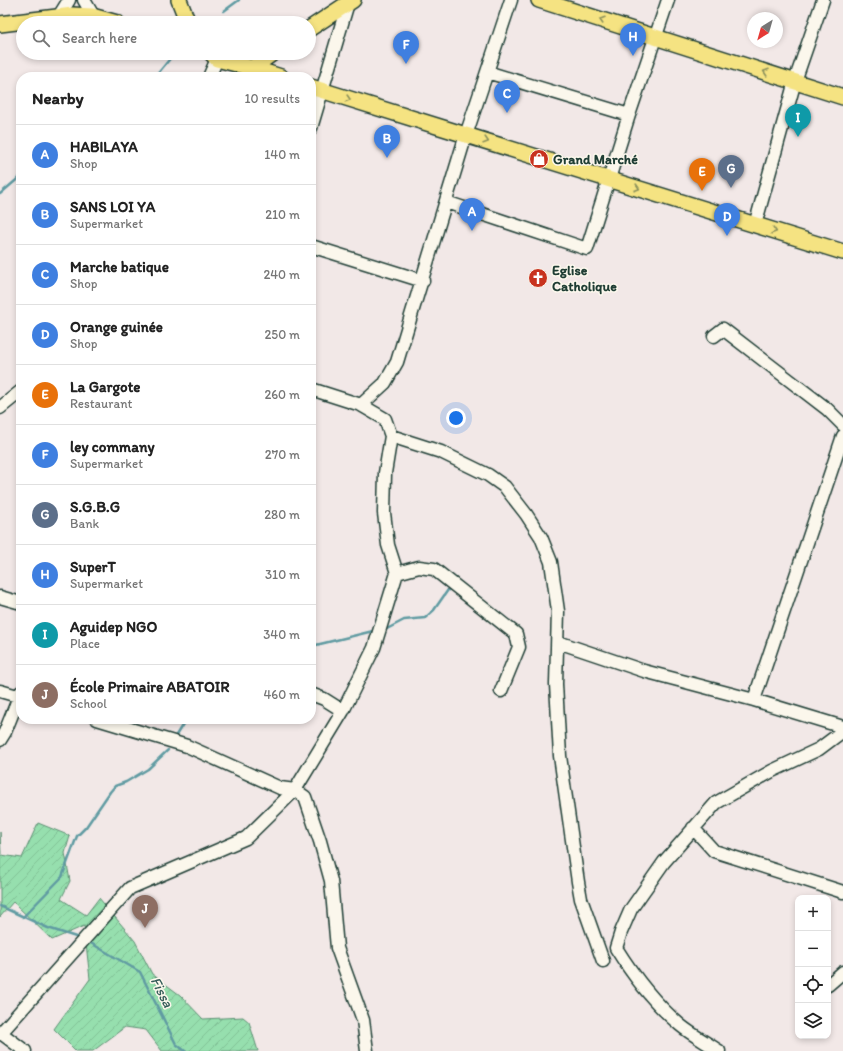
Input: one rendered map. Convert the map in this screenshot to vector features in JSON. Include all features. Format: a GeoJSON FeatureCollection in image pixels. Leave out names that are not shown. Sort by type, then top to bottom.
{"type":"FeatureCollection","features":[{"type":"Feature","properties":{"kind":"main road"},"geometry":{"type":"LineString","coordinates":[[179,0],[185,16]]}},
{"type":"Feature","properties":{"kind":"main road"},"geometry":{"type":"LineString","coordinates":[[539,0],[843,97]]}},
{"type":"Feature","properties":{"kind":"main road"},"geometry":{"type":"LineString","coordinates":[[316,24],[350,2]]}},
{"type":"Feature","properties":{"kind":"main road"},"geometry":{"type":"LineString","coordinates":[[59,16],[80,16]]}},
{"type":"Feature","properties":{"kind":"main road"},"geometry":{"type":"LineString","coordinates":[[0,24],[16,22]]}},
{"type":"Feature","properties":{"kind":"main road"},"geometry":{"type":"LineString","coordinates":[[227,60],[265,72]]}},
{"type":"Feature","properties":{"kind":"main road"},"geometry":{"type":"LineString","coordinates":[[252,68],[263,60]]}},
{"type":"Feature","properties":{"kind":"main road"},"geometry":{"type":"LineString","coordinates":[[317,89],[843,252]]}},
{"type":"Feature","properties":{"kind":"street"},"geometry":{"type":"LineString","coordinates":[[66,15],[69,0]]}},
{"type":"Feature","properties":{"kind":"street"},"geometry":{"type":"LineString","coordinates":[[84,0],[93,16]]}},
{"type":"Feature","properties":{"kind":"street"},"geometry":{"type":"LineString","coordinates":[[361,405],[385,383],[397,362],[423,281],[466,136],[511,0]]}},
{"type":"Feature","properties":{"kind":"street"},"geometry":{"type":"LineString","coordinates":[[446,202],[587,249],[610,180],[629,115],[668,0]]}},
{"type":"Feature","properties":{"kind":"street"},"geometry":{"type":"LineString","coordinates":[[755,225],[795,81],[823,0]]}},
{"type":"Feature","properties":{"kind":"street"},"geometry":{"type":"LineString","coordinates":[[317,89],[350,2]]}},
{"type":"Feature","properties":{"kind":"street"},"geometry":{"type":"LineString","coordinates":[[210,72],[213,60]]}},
{"type":"Feature","properties":{"kind":"street"},"geometry":{"type":"LineString","coordinates":[[487,72],[629,115]]}},
{"type":"Feature","properties":{"kind":"street"},"geometry":{"type":"LineString","coordinates":[[316,248],[423,281]]}},
{"type":"Feature","properties":{"kind":"street"},"geometry":{"type":"LineString","coordinates":[[714,336],[723,329],[827,409],[843,425]]}},
{"type":"Feature","properties":{"kind":"street"},"geometry":{"type":"LineString","coordinates":[[25,1051],[0,1034],[130,888],[246,838],[295,790],[343,711],[374,648],[397,573],[388,545],[384,513],[385,474],[391,436],[385,418],[361,405],[316,391]]}},
{"type":"Feature","properties":{"kind":"street"},"geometry":{"type":"LineString","coordinates":[[0,408],[16,395]]}},
{"type":"Feature","properties":{"kind":"street"},"geometry":{"type":"LineString","coordinates":[[391,436],[441,452],[488,475],[505,488],[542,537],[551,562],[558,611],[556,684],[560,756],[578,882],[581,899],[603,961]]}},
{"type":"Feature","properties":{"kind":"street"},"geometry":{"type":"LineString","coordinates":[[754,700],[843,436]]}},
{"type":"Feature","properties":{"kind":"street"},"geometry":{"type":"LineString","coordinates":[[397,573],[418,567],[434,569],[516,634],[519,647],[501,692]]}},
{"type":"Feature","properties":{"kind":"street"},"geometry":{"type":"LineString","coordinates":[[0,597],[16,602]]}},
{"type":"Feature","properties":{"kind":"street"},"geometry":{"type":"LineString","coordinates":[[558,642],[644,671],[754,700],[843,727]]}},
{"type":"Feature","properties":{"kind":"street"},"geometry":{"type":"LineString","coordinates":[[0,691],[16,694]]}},
{"type":"Feature","properties":{"kind":"street"},"geometry":{"type":"LineString","coordinates":[[316,696],[324,699],[343,711]]}},
{"type":"Feature","properties":{"kind":"street"},"geometry":{"type":"LineString","coordinates":[[0,740],[16,707]]}},
{"type":"Feature","properties":{"kind":"street"},"geometry":{"type":"LineString","coordinates":[[113,724],[187,746],[280,788],[295,790],[305,797],[320,841],[331,881],[337,948],[363,1020],[367,1051]]}},
{"type":"Feature","properties":{"kind":"street"},"geometry":{"type":"LineString","coordinates":[[719,1051],[681,1026],[658,1004],[639,982],[616,948],[621,932],[631,909],[664,862],[716,803],[772,771],[819,749],[843,730]]}},
{"type":"Feature","properties":{"kind":"street"},"geometry":{"type":"LineString","coordinates":[[694,828],[714,851],[843,892]]}},
{"type":"Feature","properties":{"kind":"street"},"geometry":{"type":"LineString","coordinates":[[831,982],[843,972]]}},
{"type":"Feature","properties":{"kind":"green space"},"geometry":{"type":"Polygon","coordinates":[[[38,823],[70,836],[65,853],[70,881],[61,899],[86,915],[99,898],[135,941],[152,974],[180,995],[203,1019],[243,1017],[249,1022],[258,1051],[162,1051],[146,1030],[125,1027],[93,1051],[76,1051],[54,1029],[90,979],[84,926],[52,940],[13,902],[0,917],[0,832],[1,855],[22,858],[38,823]]]}},
{"type":"Feature","properties":{"kind":"waterway"},"geometry":{"type":"LineString","coordinates":[[224,11],[239,0]]}},
{"type":"Feature","properties":{"kind":"waterway"},"geometry":{"type":"LineString","coordinates":[[159,72],[169,60]]}},
{"type":"Feature","properties":{"kind":"waterway"},"geometry":{"type":"LineString","coordinates":[[0,194],[16,180]]}},
{"type":"Feature","properties":{"kind":"waterway"},"geometry":{"type":"LineString","coordinates":[[385,630],[404,620],[425,618],[434,610],[450,587]]}},
{"type":"Feature","properties":{"kind":"waterway"},"geometry":{"type":"LineString","coordinates":[[316,645],[373,631]]}},
{"type":"Feature","properties":{"kind":"waterway"},"geometry":{"type":"LineString","coordinates":[[175,737],[183,724]]}},
{"type":"Feature","properties":{"kind":"waterway"},"geometry":{"type":"LineString","coordinates":[[23,917],[62,877],[77,836],[86,827],[115,786],[126,782],[148,769],[168,750]]}},
{"type":"Feature","properties":{"kind":"waterway","name":"Fissa"},"geometry":{"type":"LineString","coordinates":[[0,906],[48,928],[79,938]]}},
{"type":"Feature","properties":{"kind":"waterway","name":"Fissa"},"geometry":{"type":"LineString","coordinates":[[89,942],[140,972],[176,1044],[185,1051]]}},
{"type":"Feature","properties":{"kind":"place","name":"SuperT"},"geometry":{"type":"Point","coordinates":[633,56]}},
{"type":"Feature","properties":{"kind":"place","name":"ley commany"},"geometry":{"type":"Point","coordinates":[406,64]}},
{"type":"Feature","properties":{"kind":"place","name":"Marche batique"},"geometry":{"type":"Point","coordinates":[507,113]}},
{"type":"Feature","properties":{"kind":"place","name":"Aguidep NGO"},"geometry":{"type":"Point","coordinates":[798,137]}},
{"type":"Feature","properties":{"kind":"place","name":"SANS LOI YA"},"geometry":{"type":"Point","coordinates":[387,158]}},
{"type":"Feature","properties":{"kind":"place","name":"Grand Marché"},"geometry":{"type":"Point","coordinates":[539,159]}},
{"type":"Feature","properties":{"kind":"place","name":"S.G.B.G"},"geometry":{"type":"Point","coordinates":[731,188]}},
{"type":"Feature","properties":{"kind":"place","name":"La Gargote"},"geometry":{"type":"Point","coordinates":[702,191]}},
{"type":"Feature","properties":{"kind":"place","name":"HABILAYA"},"geometry":{"type":"Point","coordinates":[472,231]}},
{"type":"Feature","properties":{"kind":"place","name":"Orange guinée"},"geometry":{"type":"Point","coordinates":[727,236]}},
{"type":"Feature","properties":{"kind":"place","name":"Eglise Catholique"},"geometry":{"type":"Point","coordinates":[538,278]}},
{"type":"Feature","properties":{"kind":"place","name":"École Primaire ABATOIR"},"geometry":{"type":"Point","coordinates":[145,928]}}]}
